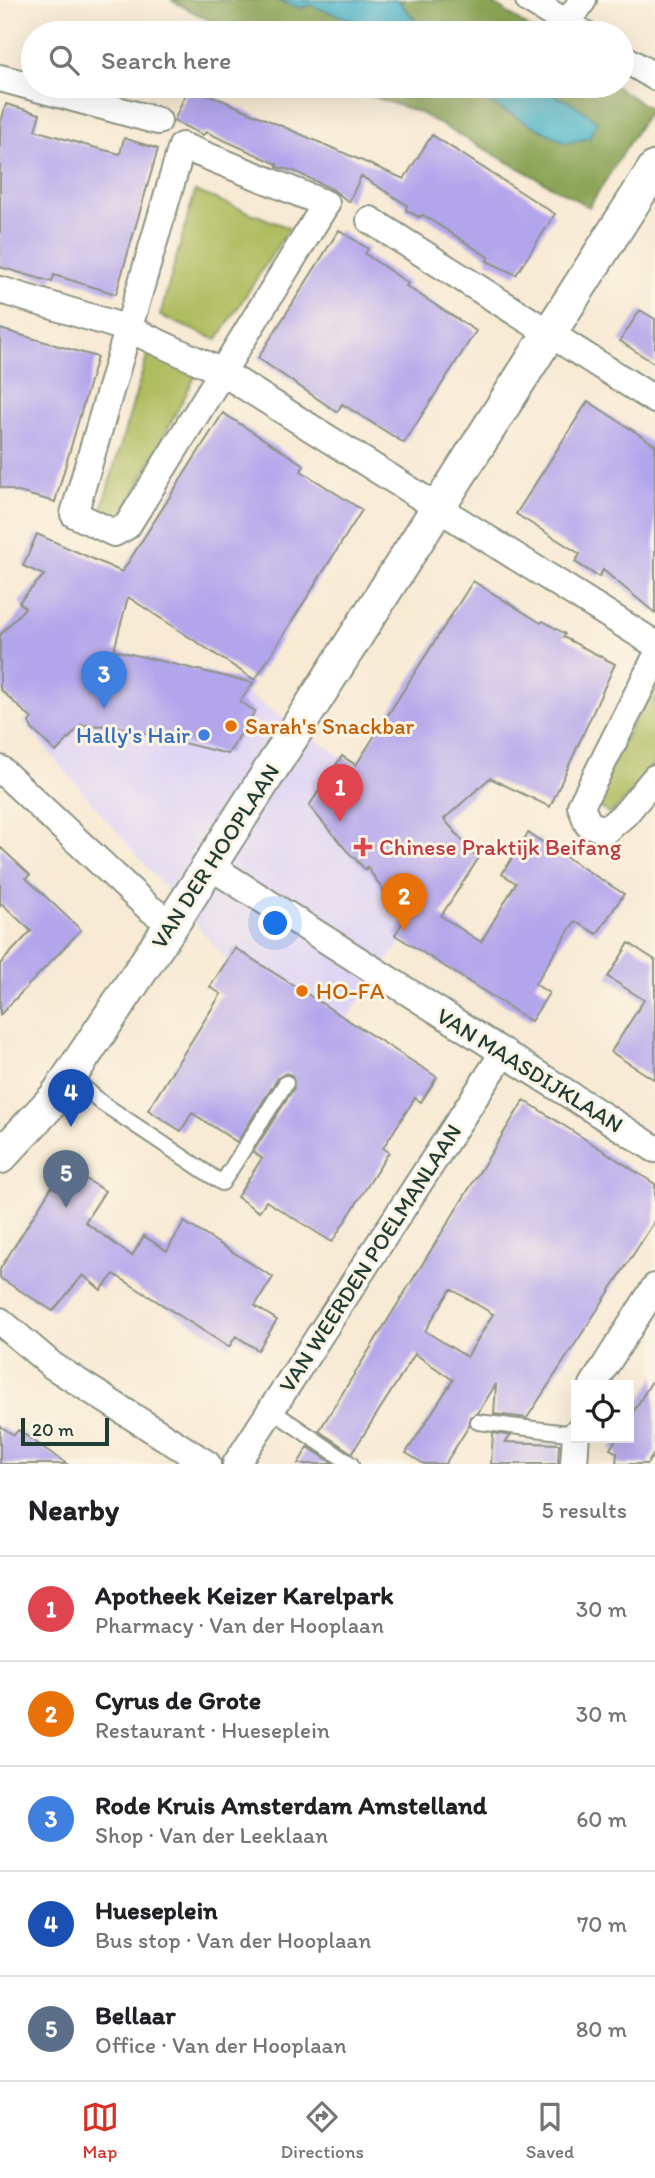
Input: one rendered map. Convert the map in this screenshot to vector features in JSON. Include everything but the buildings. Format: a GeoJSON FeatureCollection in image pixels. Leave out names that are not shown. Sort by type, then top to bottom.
{"type":"FeatureCollection","features":[{"type":"Feature","properties":{"kind":"street"},"geometry":{"type":"LineString","coordinates":[[529,0],[564,21]]}},
{"type":"Feature","properties":{"kind":"street"},"geometry":{"type":"LineString","coordinates":[[577,21],[583,0]]}},
{"type":"Feature","properties":{"kind":"street"},"geometry":{"type":"LineString","coordinates":[[634,64],[655,77]]}},
{"type":"Feature","properties":{"kind":"street"},"geometry":{"type":"LineString","coordinates":[[0,78],[21,84]]}},
{"type":"Feature","properties":{"kind":"street"},"geometry":{"type":"LineString","coordinates":[[73,98],[158,121]]}},
{"type":"Feature","properties":{"kind":"street"},"geometry":{"type":"LineString","coordinates":[[182,146],[326,205],[127,526],[114,533],[74,514],[129,329],[182,146]]}},
{"type":"Feature","properties":{"kind":"street","name":"VAN DER HOOPLAAN"},"geometry":{"type":"LineString","coordinates":[[5,1144],[56,1097],[71,1076],[210,866],[655,168]]}},
{"type":"Feature","properties":{"kind":"street"},"geometry":{"type":"LineString","coordinates":[[370,220],[552,332],[655,400]]}},
{"type":"Feature","properties":{"kind":"street"},"geometry":{"type":"LineString","coordinates":[[0,290],[129,329],[222,372],[655,645]]}},
{"type":"Feature","properties":{"kind":"street"},"geometry":{"type":"LineString","coordinates":[[655,659],[582,806],[588,824],[606,830],[625,814],[655,778]]}},
{"type":"Feature","properties":{"kind":"street"},"geometry":{"type":"LineString","coordinates":[[0,769],[149,908],[172,924]]}},
{"type":"Feature","properties":{"kind":"street","name":"VAN MAASDIJKLAAN"},"geometry":{"type":"LineString","coordinates":[[210,866],[655,1149]]}},
{"type":"Feature","properties":{"kind":"street","name":"VAN WEERDEN POELMANLAAN"},"geometry":{"type":"LineString","coordinates":[[236,1464],[504,1052]]}},
{"type":"Feature","properties":{"kind":"street"},"geometry":{"type":"LineString","coordinates":[[596,1380],[655,1287]]}},
{"type":"Feature","properties":{"kind":"street"},"geometry":{"type":"LineString","coordinates":[[0,1321],[53,1366],[207,1464]]}},
{"type":"Feature","properties":{"kind":"street"},"geometry":{"type":"LineString","coordinates":[[574,1464],[575,1443]]}},
{"type":"Feature","properties":{"kind":"lane"},"geometry":{"type":"LineString","coordinates":[[71,1076],[103,1103],[222,1183],[286,1083]]}},
{"type":"Feature","properties":{"kind":"lane"},"geometry":{"type":"LineString","coordinates":[[271,1410],[351,1464]]}},
{"type":"Feature","properties":{"kind":"lane"},"geometry":{"type":"LineString","coordinates":[[478,1422],[571,1432]]}},
{"type":"Feature","properties":{"kind":"shaded area"},"geometry":{"type":"Polygon","coordinates":[[[78,650],[215,673],[336,753],[452,869],[347,1019],[224,957],[23,722],[78,650]]]}},
{"type":"Feature","properties":{"kind":"green space"},"geometry":{"type":"Polygon","coordinates":[[[171,0],[275,0],[301,8],[310,4],[355,21],[210,21],[171,0]]]}},
{"type":"Feature","properties":{"kind":"green space"},"geometry":{"type":"Polygon","coordinates":[[[398,0],[488,0],[519,21],[416,21],[398,0]]]}},
{"type":"Feature","properties":{"kind":"green space"},"geometry":{"type":"Polygon","coordinates":[[[376,98],[481,98],[566,143],[577,106],[561,98],[633,98],[650,109],[589,207],[416,111],[376,98]]]}},
{"type":"Feature","properties":{"kind":"green space"},"geometry":{"type":"Polygon","coordinates":[[[195,191],[289,228],[217,340],[160,316],[195,191]]]}},
{"type":"Feature","properties":{"kind":"green space"},"geometry":{"type":"Polygon","coordinates":[[[148,353],[197,373],[120,519],[101,511],[148,353]]]}},
{"type":"Feature","properties":{"kind":"green space"},"geometry":{"type":"Polygon","coordinates":[[[655,681],[655,761],[632,793],[610,814],[599,807],[605,777],[655,681]]]}},
{"type":"Feature","properties":{"kind":"water"},"geometry":{"type":"Polygon","coordinates":[[[275,0],[398,0],[415,21],[355,21],[310,5],[301,8],[275,0]]]}},
{"type":"Feature","properties":{"kind":"water"},"geometry":{"type":"Polygon","coordinates":[[[481,98],[561,98],[597,121],[589,138],[566,143],[481,98]]]}},
{"type":"Feature","properties":{"kind":"place","name":"Rode Kruis Amsterdam Amstelland"},"geometry":{"type":"Point","coordinates":[104,709]}},
{"type":"Feature","properties":{"kind":"place","name":"Sarah's Snackbar"},"geometry":{"type":"Point","coordinates":[231,726]}},
{"type":"Feature","properties":{"kind":"place","name":"Hally's Hair"},"geometry":{"type":"Point","coordinates":[204,735]}},
{"type":"Feature","properties":{"kind":"place","name":"Apotheek Keizer Karelpark"},"geometry":{"type":"Point","coordinates":[340,822]}},
{"type":"Feature","properties":{"kind":"place","name":"Chinese Praktijk Beifang"},"geometry":{"type":"Point","coordinates":[363,847]}},
{"type":"Feature","properties":{"kind":"place","name":"Cyrus de Grote"},"geometry":{"type":"Point","coordinates":[404,931]}},
{"type":"Feature","properties":{"kind":"place","name":"HO-FA"},"geometry":{"type":"Point","coordinates":[302,991]}},
{"type":"Feature","properties":{"kind":"place","name":"Hueseplein"},"geometry":{"type":"Point","coordinates":[71,1127]}},
{"type":"Feature","properties":{"kind":"place","name":"Bellaar"},"geometry":{"type":"Point","coordinates":[66,1208]}}]}
